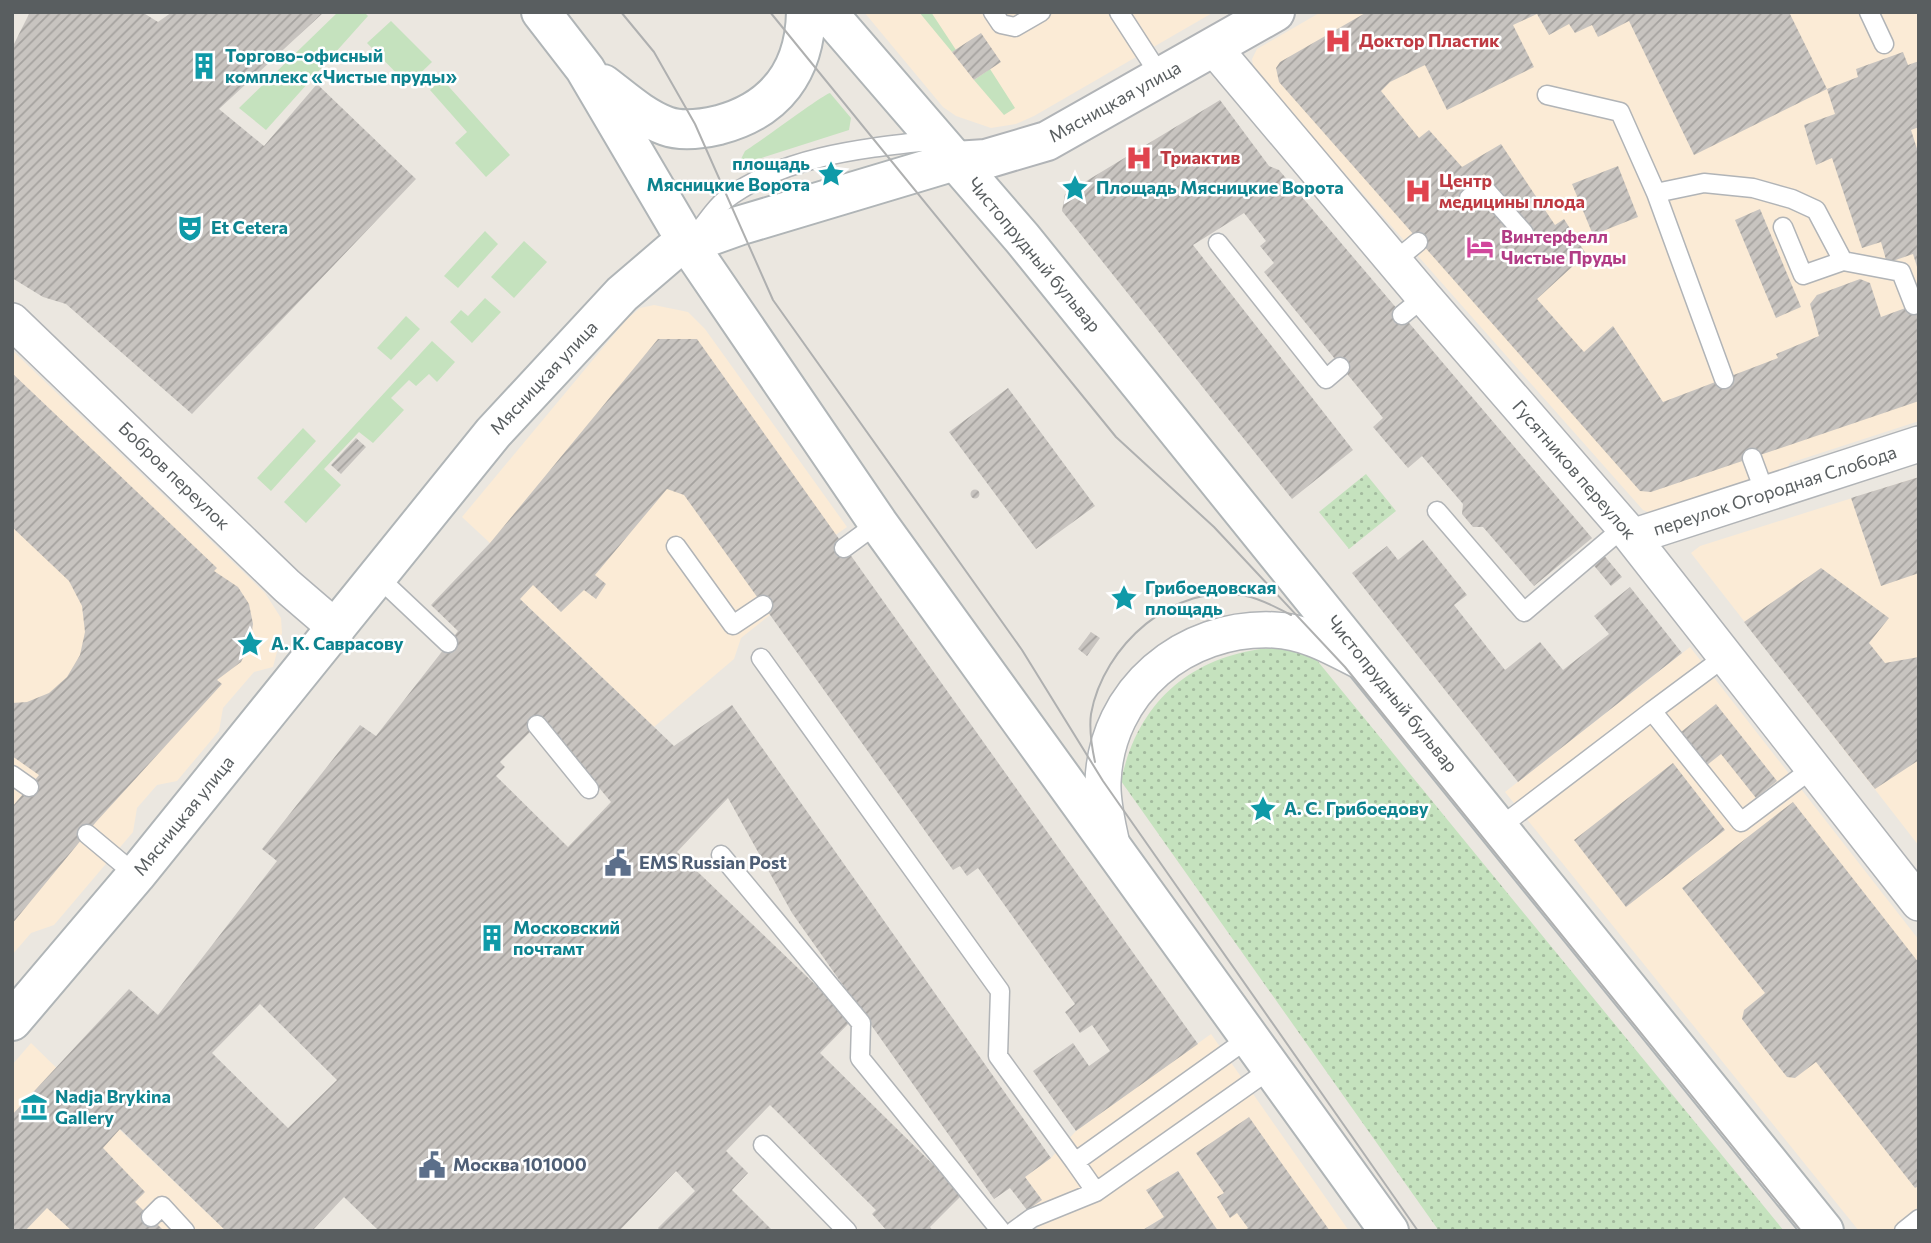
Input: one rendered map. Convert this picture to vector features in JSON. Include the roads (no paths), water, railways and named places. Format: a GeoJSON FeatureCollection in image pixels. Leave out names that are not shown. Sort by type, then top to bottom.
{"type":"FeatureCollection","features":[{"type":"Feature","properties":{"kind":"main road"},"geometry":{"type":"LineString","coordinates":[[541,12],[585,69],[688,244],[878,523],[1389,1231]]}},
{"type":"Feature","properties":{"kind":"main road"},"geometry":{"type":"LineString","coordinates":[[585,69],[640,112],[667,127],[705,128],[742,119],[767,103],[786,83],[806,39],[806,12]]}},
{"type":"Feature","properties":{"kind":"main road","name":"Чистопрудный бульвар"},"geometry":{"type":"LineString","coordinates":[[827,12],[1022,238],[1824,1231]]}},
{"type":"Feature","properties":{"kind":"main road","name":"Мясницкая улица"},"geometry":{"type":"LineString","coordinates":[[12,1021],[136,876],[493,433],[613,304],[671,252],[946,151],[986,159],[1047,141],[1275,12]]}},
{"type":"Feature","properties":{"kind":"street","name":"Гусятников переулок"},"geometry":{"type":"LineString","coordinates":[[1214,48],[1406,252],[1413,306],[1628,532],[1919,903]]}},
{"type":"Feature","properties":{"kind":"street","name":"Бобров переулок"},"geometry":{"type":"LineString","coordinates":[[12,321],[287,586],[337,629]]}},
{"type":"Feature","properties":{"kind":"street","name":"переулок Огородная Слобода"},"geometry":{"type":"LineString","coordinates":[[1628,532],[1765,493],[1919,444]]}},
{"type":"Feature","properties":{"kind":"street"},"geometry":{"type":"LineString","coordinates":[[1112,845],[1102,781],[1110,743],[1131,695],[1153,670],[1169,659],[1205,640],[1233,633],[1275,630],[1318,641],[1371,667]]}},
{"type":"Feature","properties":{"kind":"lane"},"geometry":{"type":"LineString","coordinates":[[993,12],[1002,24],[1015,27],[1041,12]]}},
{"type":"Feature","properties":{"kind":"lane"},"geometry":{"type":"LineString","coordinates":[[1119,12],[1161,77]]}},
{"type":"Feature","properties":{"kind":"lane"},"geometry":{"type":"LineString","coordinates":[[1869,12],[1884,44]]}},
{"type":"Feature","properties":{"kind":"lane"},"geometry":{"type":"LineString","coordinates":[[1548,95],[1620,112],[1656,193],[1724,379]]}},
{"type":"Feature","properties":{"kind":"lane"},"geometry":{"type":"LineString","coordinates":[[1656,193],[1704,183],[1753,188],[1792,199],[1816,210],[1843,261]]}},
{"type":"Feature","properties":{"kind":"lane"},"geometry":{"type":"LineString","coordinates":[[1469,198],[1483,187],[1524,233]]}},
{"type":"Feature","properties":{"kind":"lane"},"geometry":{"type":"LineString","coordinates":[[1783,227],[1803,275],[1843,261],[1901,272],[1914,305]]}},
{"type":"Feature","properties":{"kind":"lane"},"geometry":{"type":"LineString","coordinates":[[1218,243],[1326,379],[1340,367]]}},
{"type":"Feature","properties":{"kind":"lane"},"geometry":{"type":"LineString","coordinates":[[1752,458],[1765,493]]}},
{"type":"Feature","properties":{"kind":"lane"},"geometry":{"type":"LineString","coordinates":[[1437,511],[1524,612],[1628,532]]}},
{"type":"Feature","properties":{"kind":"lane"},"geometry":{"type":"LineString","coordinates":[[844,548],[878,523]]}},
{"type":"Feature","properties":{"kind":"lane"},"geometry":{"type":"LineString","coordinates":[[676,546],[733,625],[762,605]]}},
{"type":"Feature","properties":{"kind":"lane"},"geometry":{"type":"LineString","coordinates":[[378,577],[448,643]]}},
{"type":"Feature","properties":{"kind":"lane"},"geometry":{"type":"LineString","coordinates":[[1500,827],[1726,656]]}},
{"type":"Feature","properties":{"kind":"lane"},"geometry":{"type":"LineString","coordinates":[[761,658],[1000,991],[998,1056],[1096,1192]]}},
{"type":"Feature","properties":{"kind":"lane"},"geometry":{"type":"LineString","coordinates":[[1652,711],[1741,822],[1813,768]]}},
{"type":"Feature","properties":{"kind":"lane"},"geometry":{"type":"LineString","coordinates":[[537,725],[589,789]]}},
{"type":"Feature","properties":{"kind":"lane"},"geometry":{"type":"LineString","coordinates":[[12,775],[29,788]]}},
{"type":"Feature","properties":{"kind":"lane"},"geometry":{"type":"LineString","coordinates":[[87,834],[136,876]]}},
{"type":"Feature","properties":{"kind":"lane"},"geometry":{"type":"LineString","coordinates":[[721,855],[861,1023],[860,1058],[1001,1231]]}},
{"type":"Feature","properties":{"kind":"lane"},"geometry":{"type":"LineString","coordinates":[[1075,1162],[1250,1037]]}},
{"type":"Feature","properties":{"kind":"lane"},"geometry":{"type":"LineString","coordinates":[[1014,1231],[1032,1218],[1096,1192],[1272,1068]]}},
{"type":"Feature","properties":{"kind":"lane"},"geometry":{"type":"LineString","coordinates":[[764,1145],[847,1231]]}},
{"type":"Feature","properties":{"kind":"lane"},"geometry":{"type":"LineString","coordinates":[[151,1217],[162,1206],[185,1231]]}},
{"type":"Feature","properties":{"kind":"lane"},"geometry":{"type":"LineString","coordinates":[[1904,1231],[1919,1219]]}},
{"type":"Feature","properties":{"kind":"tram line"},"geometry":{"type":"LineString","coordinates":[[621,12],[654,52],[695,124],[773,300],[1022,650],[1103,781],[1418,1231]]}},
{"type":"Feature","properties":{"kind":"tram line"},"geometry":{"type":"LineString","coordinates":[[770,12],[1116,437],[1214,527],[1345,667],[1801,1231]]}},
{"type":"Feature","properties":{"kind":"tram line"},"geometry":{"type":"LineString","coordinates":[[1095,762],[1090,720],[1098,689],[1110,665],[1126,643],[1146,624],[1168,609],[1193,599],[1219,594],[1252,597],[1291,615]]}},
{"type":"Feature","properties":{"kind":"place","name":"Доктор Пластик"},"geometry":{"type":"Point","coordinates":[1338,41]}},
{"type":"Feature","properties":{"kind":"place","name":"Торгово-офисный комплекс «Чистые пруды»"},"geometry":{"type":"Point","coordinates":[204,66]}},
{"type":"Feature","properties":{"kind":"place","name":"Триактив"},"geometry":{"type":"Point","coordinates":[1139,158]}},
{"type":"Feature","properties":{"kind":"place","name":"площадь Мясницкие Ворота"},"geometry":{"type":"Point","coordinates":[831,174]}},
{"type":"Feature","properties":{"kind":"place","name":"Площадь Мясницкие Ворота"},"geometry":{"type":"Point","coordinates":[1075,188]}},
{"type":"Feature","properties":{"kind":"place","name":"Центр медицины плода"},"geometry":{"type":"Point","coordinates":[1418,191]}},
{"type":"Feature","properties":{"kind":"place","name":"Et Cetera"},"geometry":{"type":"Point","coordinates":[190,228]}},
{"type":"Feature","properties":{"kind":"place","name":"Винтерфелл Чистые Пруды"},"geometry":{"type":"Point","coordinates":[1480,247]}},
{"type":"Feature","properties":{"kind":"place","name":"Грибоедовская площадь"},"geometry":{"type":"Point","coordinates":[1124,598]}},
{"type":"Feature","properties":{"kind":"place","name":"А. К. Саврасову"},"geometry":{"type":"Point","coordinates":[250,644]}},
{"type":"Feature","properties":{"kind":"place","name":"А. С. Грибоедову"},"geometry":{"type":"Point","coordinates":[1263,809]}},
{"type":"Feature","properties":{"kind":"place","name":"EMS Russian Post"},"geometry":{"type":"Point","coordinates":[618,863]}},
{"type":"Feature","properties":{"kind":"place","name":"Московский почтамт"},"geometry":{"type":"Point","coordinates":[492,938]}},
{"type":"Feature","properties":{"kind":"place","name":"Nadja Brykina Gallery"},"geometry":{"type":"Point","coordinates":[34,1107]}},
{"type":"Feature","properties":{"kind":"place","name":"Москва 101000"},"geometry":{"type":"Point","coordinates":[432,1165]}}]}
